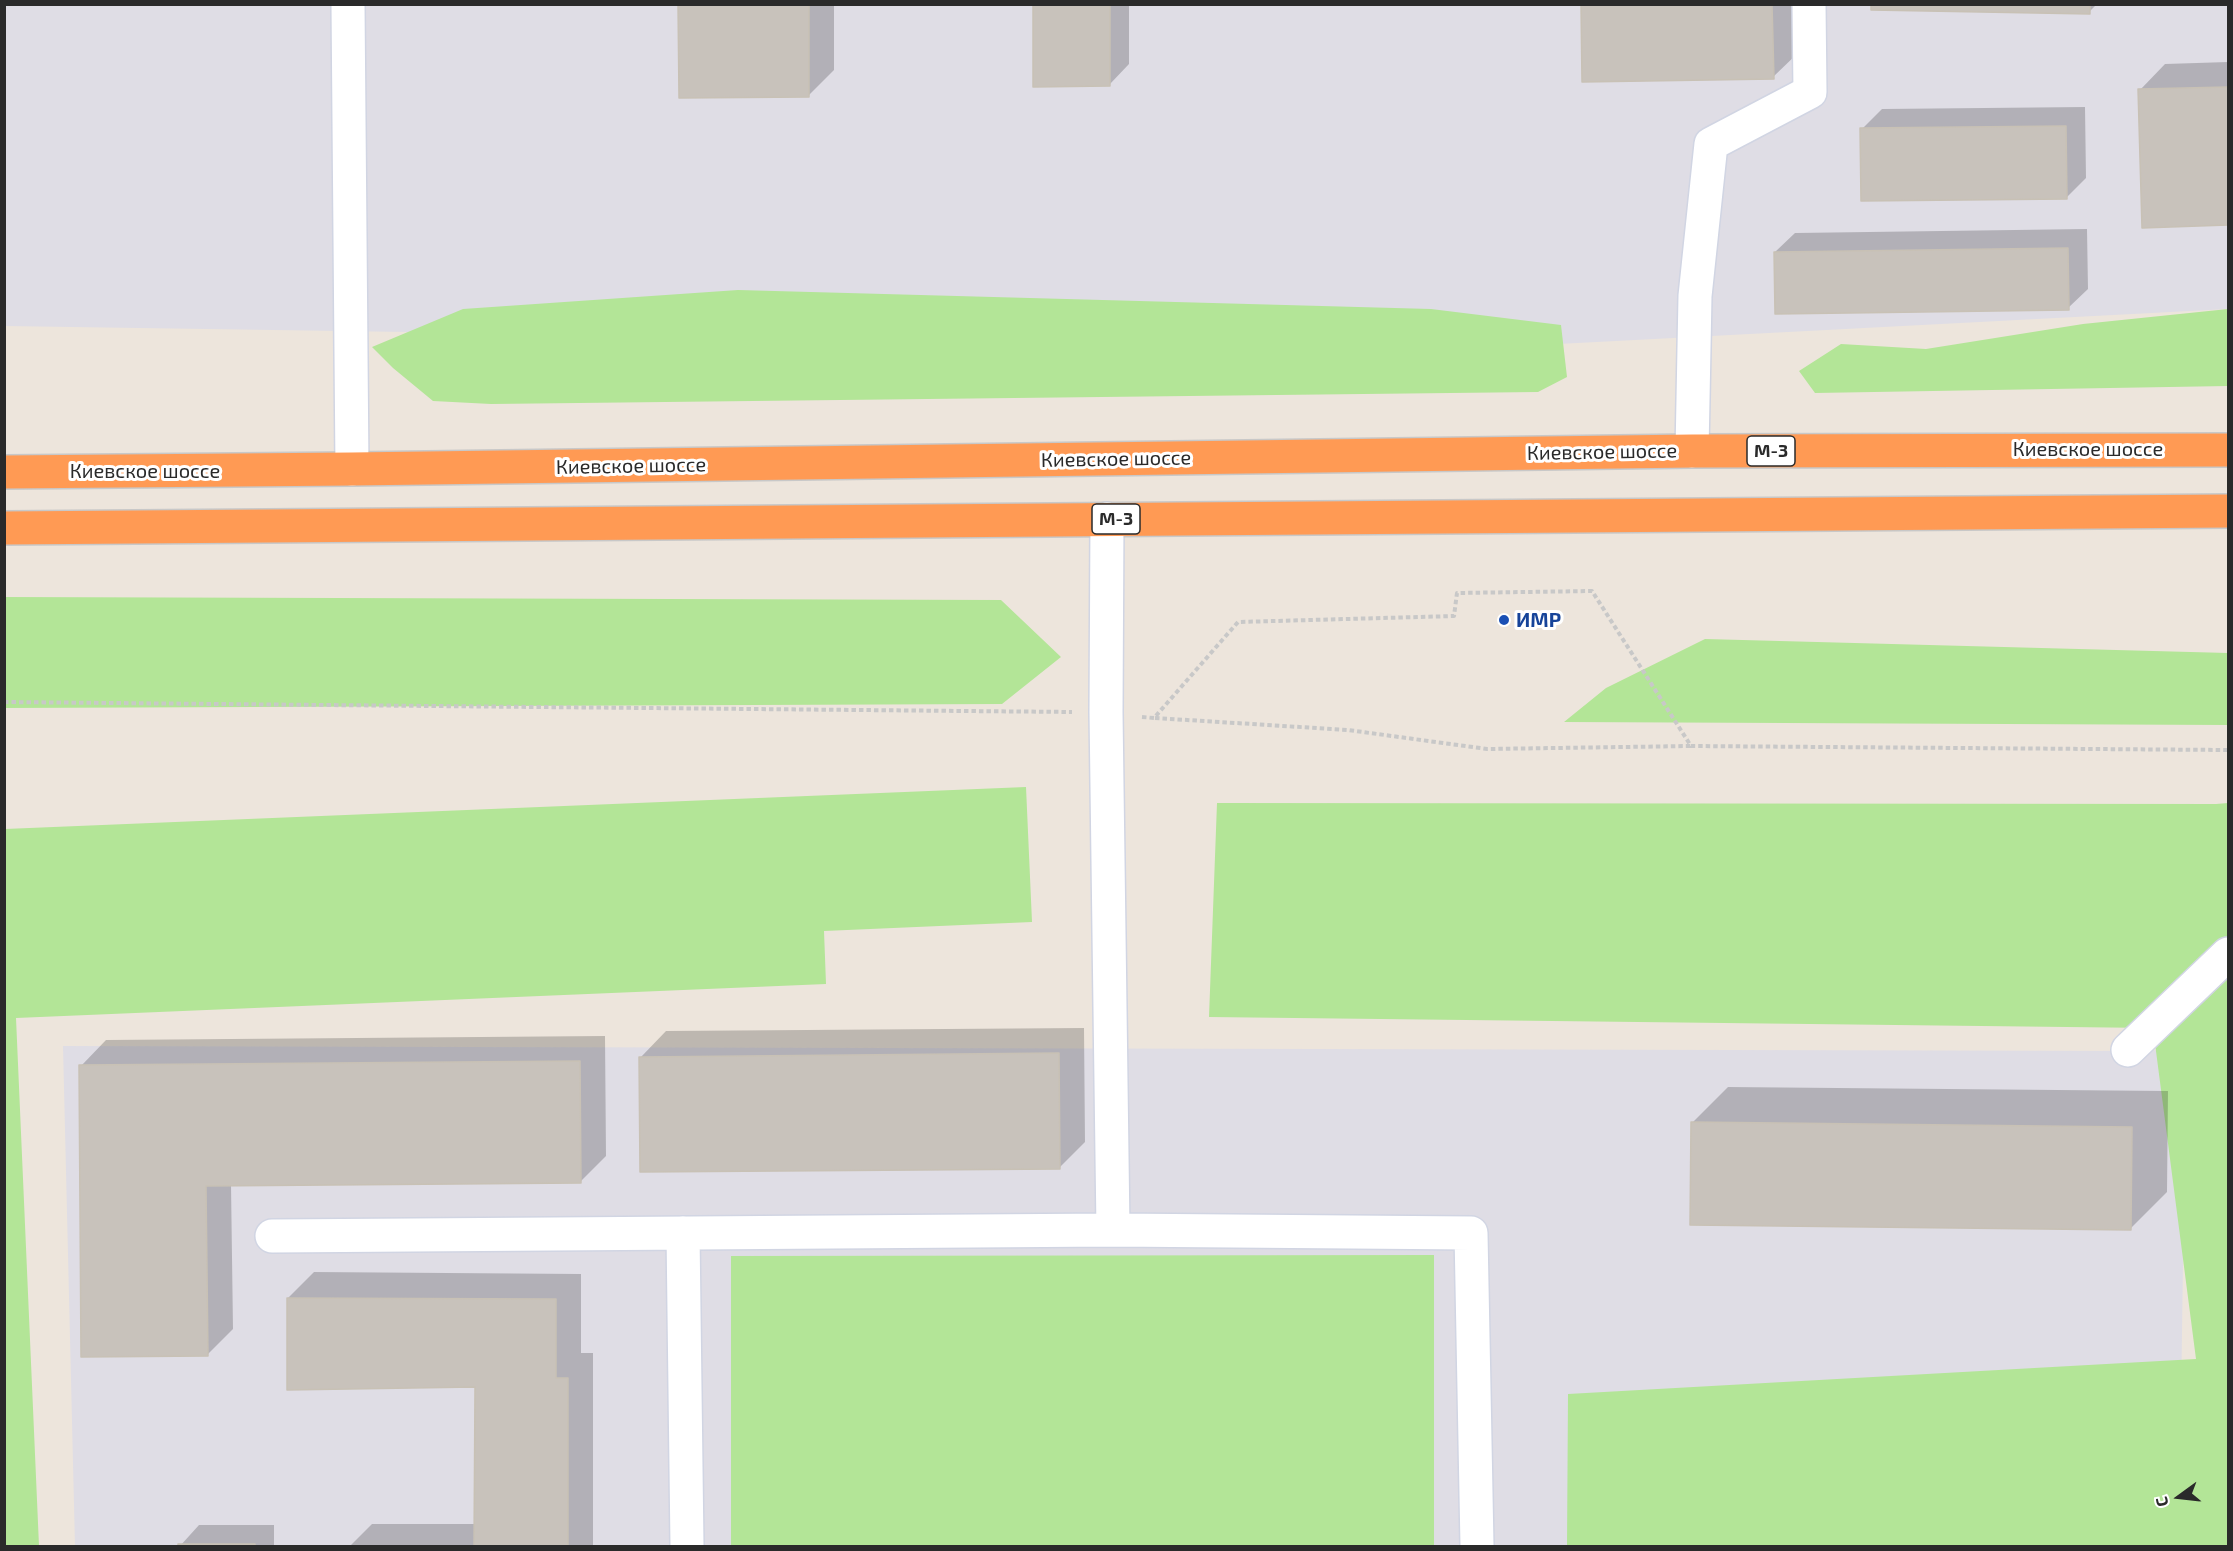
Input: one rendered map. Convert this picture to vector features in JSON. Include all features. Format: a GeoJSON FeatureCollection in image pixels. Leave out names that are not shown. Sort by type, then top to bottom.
{"type":"FeatureCollection","features":[{"type":"Feature","properties":{"kind":"highway","name":"Киевское шоссе"},"geometry":{"type":"LineString","coordinates":[[4,472],[1692,451],[2229,450]]}},
{"type":"Feature","properties":{"kind":"highway","name":"М-3"},"geometry":{"type":"LineString","coordinates":[[4,528],[2229,511]]}},
{"type":"Feature","properties":{"kind":"lane"},"geometry":{"type":"LineString","coordinates":[[348,4],[352,469]]}},
{"type":"Feature","properties":{"kind":"lane"},"geometry":{"type":"LineString","coordinates":[[1692,451],[1695,296],[1711,144],[1810,92],[1809,4]]}},
{"type":"Feature","properties":{"kind":"lane"},"geometry":{"type":"LineString","coordinates":[[1107,519],[1106,712],[1113,1230]]}},
{"type":"Feature","properties":{"kind":"lane"},"geometry":{"type":"LineString","coordinates":[[2128,1050],[2229,954]]}},
{"type":"Feature","properties":{"kind":"lane"},"geometry":{"type":"LineString","coordinates":[[272,1236],[1113,1230],[1471,1233],[1476,1546]]}},
{"type":"Feature","properties":{"kind":"lane"},"geometry":{"type":"LineString","coordinates":[[683,1233],[687,1546]]}},
{"type":"Feature","properties":{"kind":"path"},"geometry":{"type":"LineString","coordinates":[[1154,718],[1348,730],[1487,749],[1691,746]]}},
{"type":"Feature","properties":{"kind":"shaded area"},"geometry":{"type":"Polygon","coordinates":[[[5,5],[2228,5],[2228,309],[1482,348],[5,326],[5,5]]]}},
{"type":"Feature","properties":{"kind":"shaded area"},"geometry":{"type":"Polygon","coordinates":[[[63,1046],[2146,1051],[2186,1048],[2179,1546],[75,1546],[63,1046]]]}},
{"type":"Feature","properties":{"kind":"green space"},"geometry":{"type":"Polygon","coordinates":[[[738,290],[1431,309],[1561,325],[1567,377],[1538,392],[491,404],[433,401],[393,368],[372,347],[463,309],[738,290]]]}},
{"type":"Feature","properties":{"kind":"green space"},"geometry":{"type":"Polygon","coordinates":[[[2228,309],[2228,386],[1815,393],[1799,371],[1841,344],[1926,349],[2083,324],[2228,309]]]}},
{"type":"Feature","properties":{"kind":"green space"},"geometry":{"type":"Polygon","coordinates":[[[4,597],[1001,600],[1061,657],[1002,704],[5,708],[4,597]]]}},
{"type":"Feature","properties":{"kind":"green space"},"geometry":{"type":"Polygon","coordinates":[[[1705,639],[2228,653],[2228,725],[1564,722],[1606,688],[1705,639]]]}},
{"type":"Feature","properties":{"kind":"green space"},"geometry":{"type":"Polygon","coordinates":[[[1026,787],[1032,922],[824,931],[826,984],[16,1018],[39,1546],[5,1546],[5,829],[1026,787]]]}},
{"type":"Feature","properties":{"kind":"green space"},"geometry":{"type":"Polygon","coordinates":[[[1217,803],[2228,803],[2228,1546],[1567,1546],[1568,1394],[2196,1359],[2153,1028],[1209,1017],[1217,803]]]}},
{"type":"Feature","properties":{"kind":"green space"},"geometry":{"type":"Polygon","coordinates":[[[1434,1255],[1434,1546],[731,1546],[731,1256],[1434,1255]]]}},
{"type":"Feature","properties":{"kind":"building"},"geometry":{"type":"Polygon","coordinates":[[[678,4],[809,4],[809,97],[679,98],[678,4]]]}},
{"type":"Feature","properties":{"kind":"building"},"geometry":{"type":"Polygon","coordinates":[[[1033,4],[1110,4],[1110,86],[1033,87],[1033,4]]]}},
{"type":"Feature","properties":{"kind":"building"},"geometry":{"type":"Polygon","coordinates":[[[1581,4],[1772,4],[1774,79],[1582,82],[1581,4]]]}},
{"type":"Feature","properties":{"kind":"building"},"geometry":{"type":"Polygon","coordinates":[[[1871,4],[2090,4],[2090,14],[1871,10],[1871,4]]]}},
{"type":"Feature","properties":{"kind":"building"},"geometry":{"type":"Polygon","coordinates":[[[2228,87],[2228,225],[2142,228],[2138,89],[2228,87]]]}},
{"type":"Feature","properties":{"kind":"building"},"geometry":{"type":"Polygon","coordinates":[[[2066,126],[2067,199],[1861,201],[1860,128],[2066,126]]]}},
{"type":"Feature","properties":{"kind":"building"},"geometry":{"type":"Polygon","coordinates":[[[2068,248],[2069,310],[1775,314],[1774,252],[2068,248]]]}},
{"type":"Feature","properties":{"kind":"building"},"geometry":{"type":"Polygon","coordinates":[[[1059,1053],[1060,1169],[640,1172],[639,1057],[1059,1053]]]}},
{"type":"Feature","properties":{"kind":"building"},"geometry":{"type":"Polygon","coordinates":[[[580,1061],[581,1183],[206,1186],[208,1356],[81,1357],[79,1065],[580,1061]]]}},
{"type":"Feature","properties":{"kind":"building"},"geometry":{"type":"Polygon","coordinates":[[[1691,1122],[2132,1127],[2131,1230],[1690,1225],[1691,1122]]]}},
{"type":"Feature","properties":{"kind":"building"},"geometry":{"type":"Polygon","coordinates":[[[287,1298],[556,1299],[556,1378],[568,1378],[568,1546],[474,1546],[475,1387],[287,1390],[287,1298]]]}},
{"type":"Feature","properties":{"kind":"building"},"geometry":{"type":"Polygon","coordinates":[[[178,1544],[255,1544],[255,1546],[178,1546],[178,1544]]]}},
{"type":"Feature","properties":{"kind":"place","name":"ИМР"},"geometry":{"type":"Point","coordinates":[1504,620]}}]}
